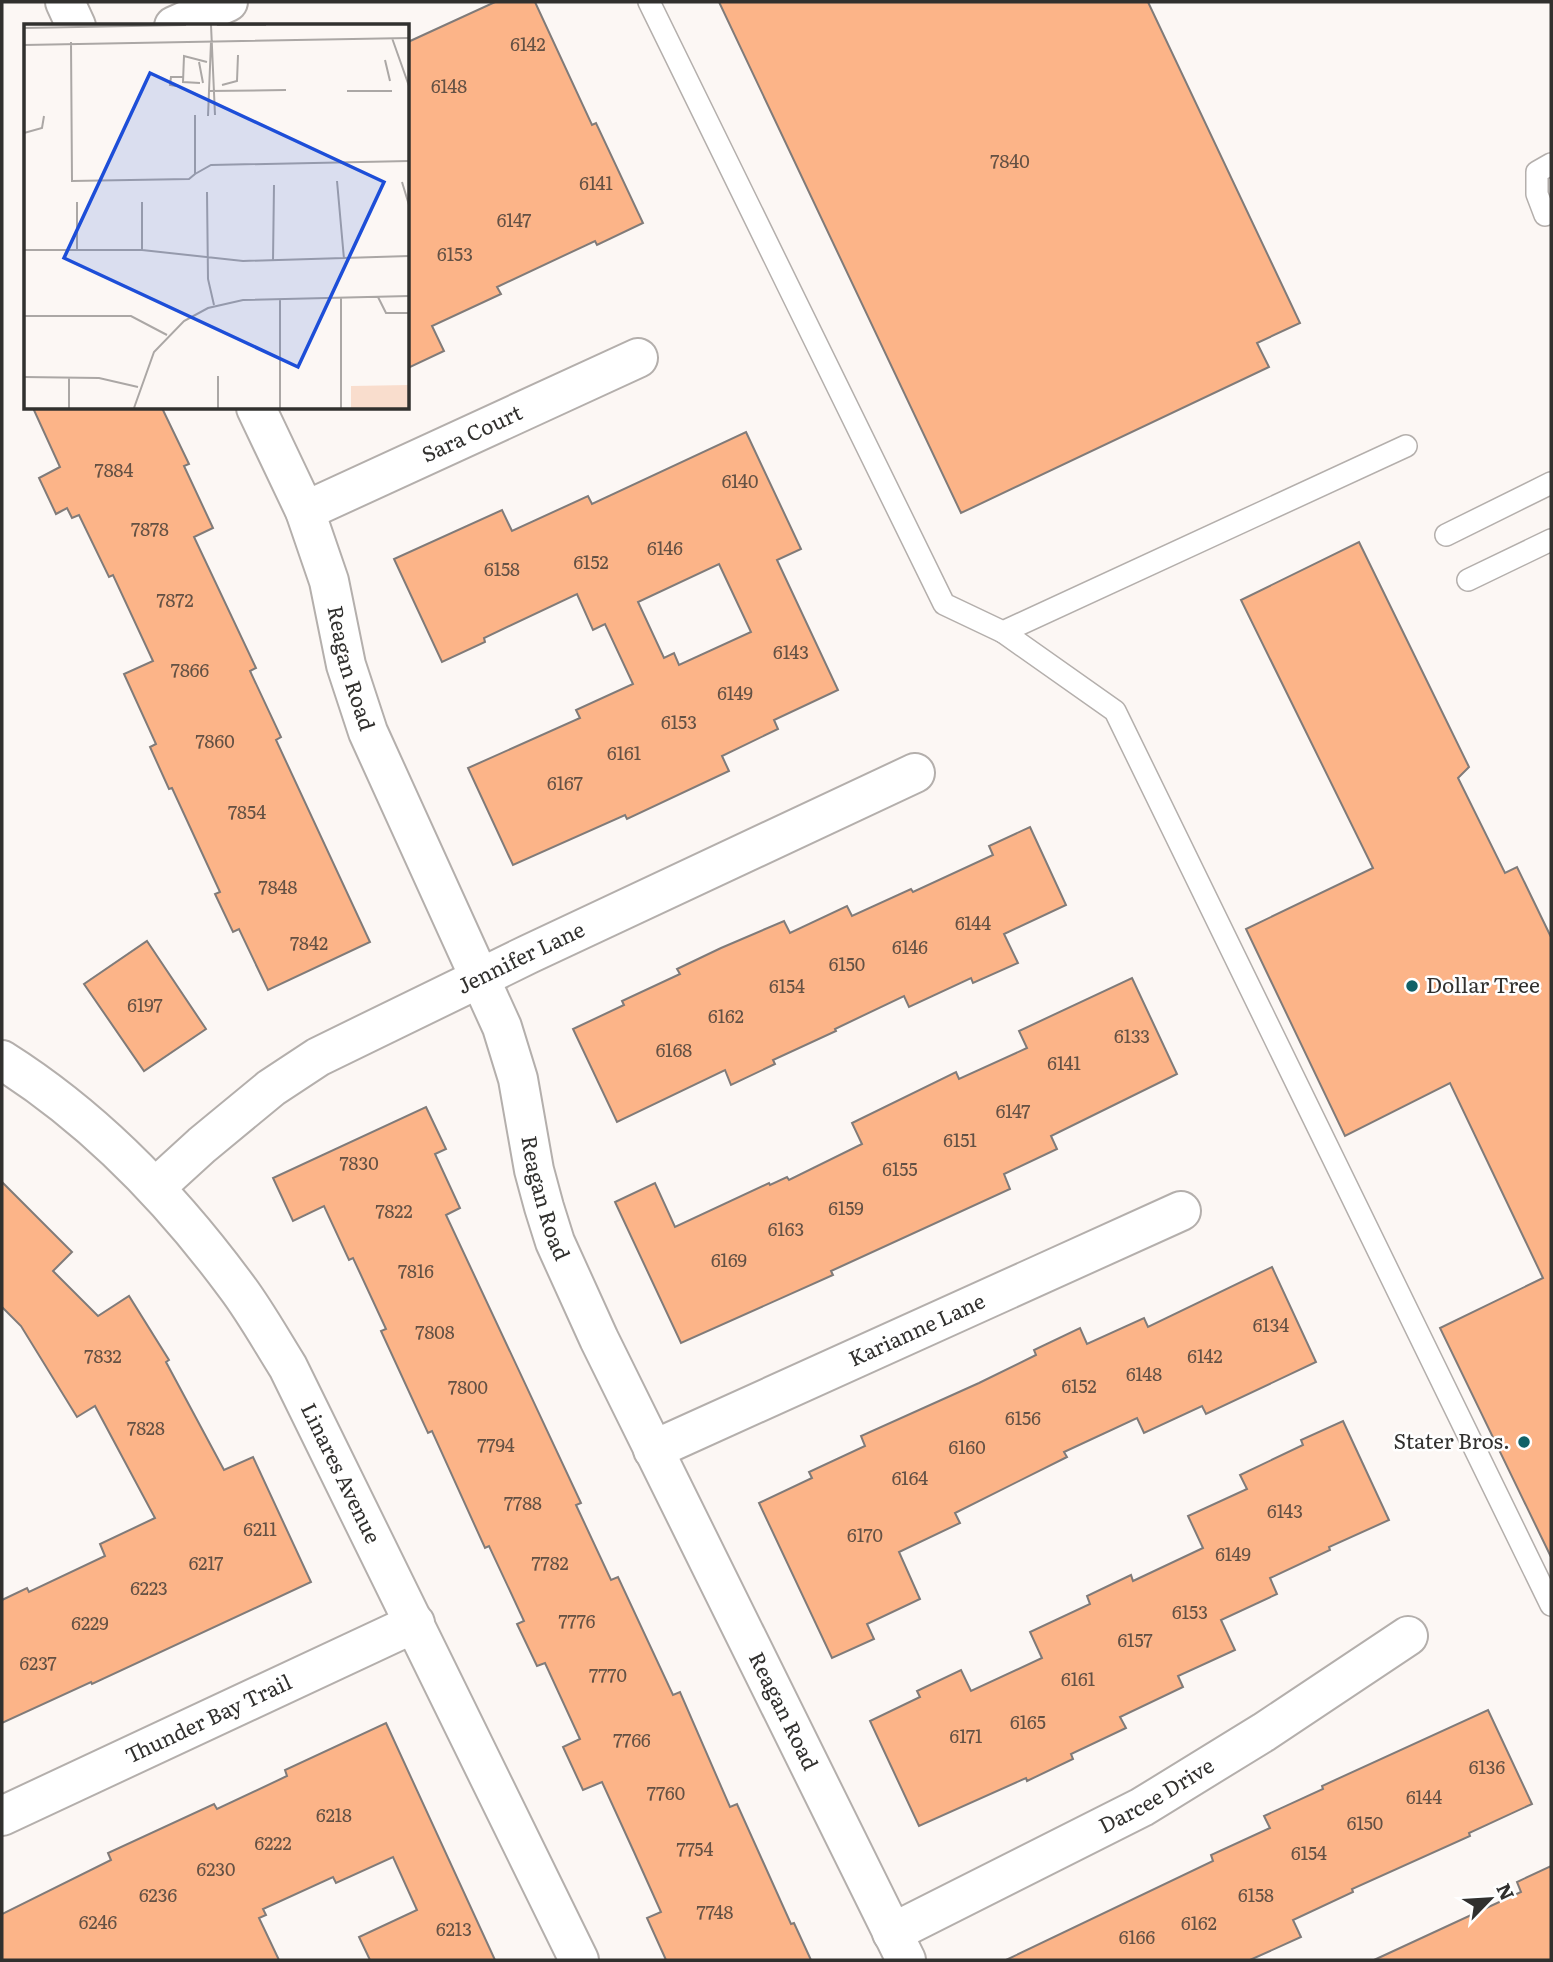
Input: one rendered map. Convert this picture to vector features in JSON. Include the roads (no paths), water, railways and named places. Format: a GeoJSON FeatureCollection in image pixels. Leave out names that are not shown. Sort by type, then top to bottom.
{"type":"FeatureCollection","features":[{"type":"Feature","properties":{"kind":"street"},"geometry":{"type":"LineString","coordinates":[[65,2],[75,24]]}},
{"type":"Feature","properties":{"kind":"street"},"geometry":{"type":"LineString","coordinates":[[178,24],[228,2]]}},
{"type":"Feature","properties":{"kind":"street","name":"Sara Court"},"geometry":{"type":"LineString","coordinates":[[305,511],[638,358]]}},
{"type":"Feature","properties":{"kind":"street","name":"Reagan Road"},"geometry":{"type":"LineString","coordinates":[[257,410],[305,511],[329,581],[346,665],[368,732],[502,1027],[519,1079],[534,1170],[555,1242],[653,1450],[899,1947]]}},
{"type":"Feature","properties":{"kind":"street","name":"Jennifer Lane"},"geometry":{"type":"LineString","coordinates":[[156,1187],[271,1088],[318,1057],[915,773]]}},
{"type":"Feature","properties":{"kind":"street","name":"Linares Avenue"},"geometry":{"type":"LineString","coordinates":[[2,1060],[121,1153],[156,1187],[237,1287],[288,1367],[579,1960]]}},
{"type":"Feature","properties":{"kind":"street","name":"Karianne Lane"},"geometry":{"type":"LineString","coordinates":[[653,1450],[1181,1211]]}},
{"type":"Feature","properties":{"kind":"street","name":"Thunder Bay Trail"},"geometry":{"type":"LineString","coordinates":[[2,1815],[415,1623]]}},
{"type":"Feature","properties":{"kind":"street","name":"Darcee Drive"},"geometry":{"type":"LineString","coordinates":[[899,1947],[1142,1807],[1264,1732],[1408,1636]]}},
{"type":"Feature","properties":{"kind":"lane"},"geometry":{"type":"LineString","coordinates":[[649,2],[944,604],[1003,632],[1115,711],[1551,1605]]}},
{"type":"Feature","properties":{"kind":"lane"},"geometry":{"type":"LineString","coordinates":[[1545,215],[1538,194],[1537,172],[1551,164]]}},
{"type":"Feature","properties":{"kind":"lane"},"geometry":{"type":"LineString","coordinates":[[1003,632],[1406,446]]}},
{"type":"Feature","properties":{"kind":"lane"},"geometry":{"type":"LineString","coordinates":[[1446,535],[1551,483]]}},
{"type":"Feature","properties":{"kind":"lane"},"geometry":{"type":"LineString","coordinates":[[1468,580],[1551,540]]}},
{"type":"Feature","properties":{"kind":"place","name":"Dollar Tree"},"geometry":{"type":"Point","coordinates":[1412,986]}},
{"type":"Feature","properties":{"kind":"place","name":"Stater Bros."},"geometry":{"type":"Point","coordinates":[1524,1442]}}]}
